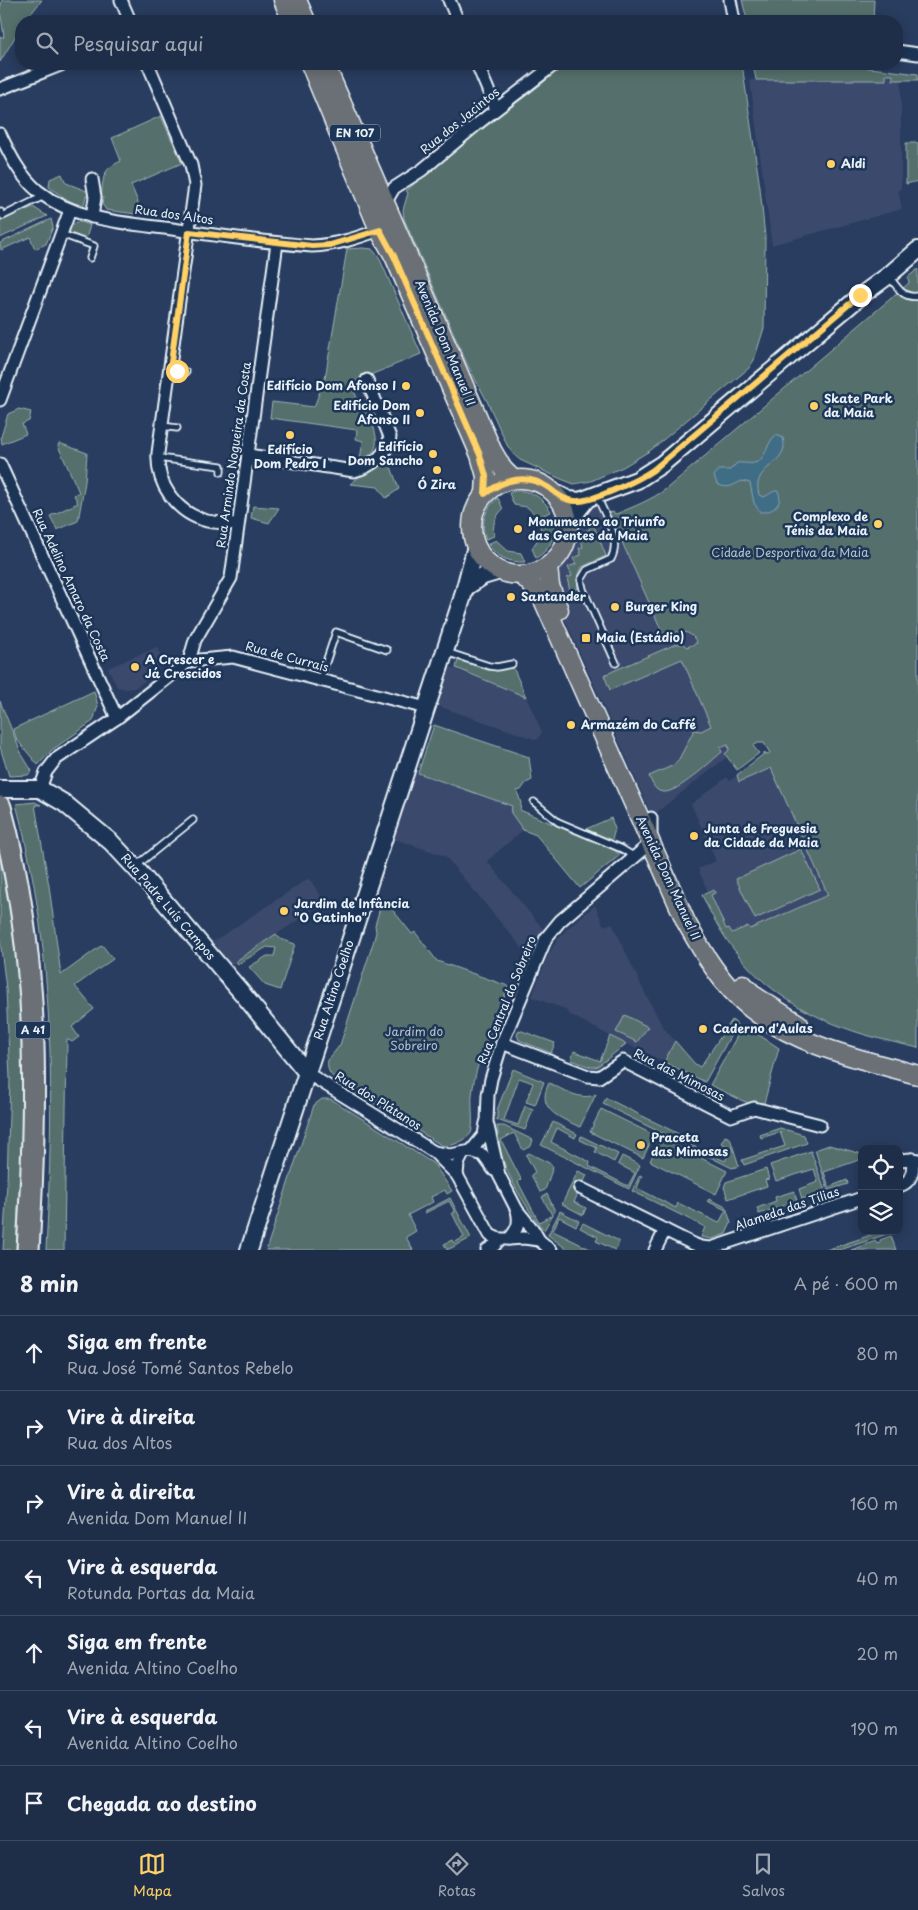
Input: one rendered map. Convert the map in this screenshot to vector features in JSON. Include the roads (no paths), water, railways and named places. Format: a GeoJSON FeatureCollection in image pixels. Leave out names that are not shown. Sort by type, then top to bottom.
{"type":"FeatureCollection","features":[{"type":"Feature","properties":{"kind":"highway","name":"A 41"},"geometry":{"type":"LineString","coordinates":[[0,807],[13,862],[23,922],[30,980],[34,1039],[34,1146],[28,1250]]}},
{"type":"Feature","properties":{"kind":"main road"},"geometry":{"type":"LineString","coordinates":[[283,0],[289,15]]}},
{"type":"Feature","properties":{"kind":"main road"},"geometry":{"type":"LineString","coordinates":[[297,0],[303,15]]}},
{"type":"Feature","properties":{"kind":"main road","name":"Avenida Dom Manuel II"},"geometry":{"type":"LineString","coordinates":[[313,70],[380,230],[394,256],[480,455],[486,476],[485,494]]}},
{"type":"Feature","properties":{"kind":"main road","name":"Avenida Dom Manuel II"},"geometry":{"type":"LineString","coordinates":[[327,70],[492,450],[503,469],[513,479]]}},
{"type":"Feature","properties":{"kind":"main road"},"geometry":{"type":"LineString","coordinates":[[591,498],[574,514],[563,550],[548,567],[536,573],[522,576],[500,571],[483,558],[476,546],[472,532],[473,518],[477,505],[485,494],[498,484],[513,479],[526,479],[538,482],[553,492],[576,502],[637,480],[653,470],[918,250]]}},
{"type":"Feature","properties":{"kind":"main road"},"geometry":{"type":"LineString","coordinates":[[553,492],[564,508],[568,518],[568,529]]}},
{"type":"Feature","properties":{"kind":"main road","name":"Rua Altino Coelho"},"geometry":{"type":"LineString","coordinates":[[249,1250],[466,588],[476,546]]}},
{"type":"Feature","properties":{"kind":"main road","name":"Avenida Dom Manuel II"},"geometry":{"type":"LineString","coordinates":[[548,567],[550,586],[554,598],[651,818],[703,931],[727,968],[755,996],[790,1020],[824,1036],[918,1063]]}},
{"type":"Feature","properties":{"kind":"main road"},"geometry":{"type":"LineString","coordinates":[[466,588],[483,576],[500,571]]}},
{"type":"Feature","properties":{"kind":"main road","name":"Avenida Dom Manuel II"},"geometry":{"type":"LineString","coordinates":[[522,576],[539,593],[544,602],[686,922],[717,972],[750,1008],[791,1034],[814,1044],[918,1075]]}},
{"type":"Feature","properties":{"kind":"main road"},"geometry":{"type":"LineString","coordinates":[[0,789],[36,788]]}},
{"type":"Feature","properties":{"kind":"main road","name":"Rua Padre Luís Campos"},"geometry":{"type":"LineString","coordinates":[[36,788],[57,798],[87,820],[135,867],[307,1073]]}},
{"type":"Feature","properties":{"kind":"street"},"geometry":{"type":"LineString","coordinates":[[121,0],[127,15]]}},
{"type":"Feature","properties":{"kind":"street"},"geometry":{"type":"LineString","coordinates":[[449,0],[455,15]]}},
{"type":"Feature","properties":{"kind":"street"},"geometry":{"type":"LineString","coordinates":[[730,0],[733,15]]}},
{"type":"Feature","properties":{"kind":"street"},"geometry":{"type":"LineString","coordinates":[[903,52],[918,54]]}},
{"type":"Feature","properties":{"kind":"street"},"geometry":{"type":"LineString","coordinates":[[0,89],[48,70]]}},
{"type":"Feature","properties":{"kind":"street"},"geometry":{"type":"LineString","coordinates":[[150,70],[194,175],[195,185],[162,426],[158,458],[159,471],[165,488],[184,510],[208,521],[238,524]]}},
{"type":"Feature","properties":{"kind":"street"},"geometry":{"type":"LineString","coordinates":[[480,70],[496,109]]}},
{"type":"Feature","properties":{"kind":"street","name":"Rua dos Jacintos"},"geometry":{"type":"LineString","coordinates":[[384,202],[394,188],[422,170],[547,70]]}},
{"type":"Feature","properties":{"kind":"street","name":"Rua dos Altos"},"geometry":{"type":"LineString","coordinates":[[0,134],[21,174],[37,190],[70,210],[92,217],[277,243],[330,245],[380,230]]}},
{"type":"Feature","properties":{"kind":"street"},"geometry":{"type":"LineString","coordinates":[[92,179],[95,197],[92,217]]}},
{"type":"Feature","properties":{"kind":"street"},"geometry":{"type":"LineString","coordinates":[[380,230],[384,202]]}},
{"type":"Feature","properties":{"kind":"street"},"geometry":{"type":"LineString","coordinates":[[0,400],[70,210]]}},
{"type":"Feature","properties":{"kind":"street","name":"Rua Armindo Nogueira da Costa"},"geometry":{"type":"LineString","coordinates":[[189,661],[195,640],[231,578],[277,243]]}},
{"type":"Feature","properties":{"kind":"street"},"geometry":{"type":"LineString","coordinates":[[248,455],[354,471],[369,465],[383,453],[388,446],[390,437],[367,380]]}},
{"type":"Feature","properties":{"kind":"street","name":"Rua Adelino Amaro da Costa"},"geometry":{"type":"LineString","coordinates":[[0,464],[118,718]]}},
{"type":"Feature","properties":{"kind":"street","name":"Rua de Currais"},"geometry":{"type":"LineString","coordinates":[[189,661],[232,657],[426,708]]}},
{"type":"Feature","properties":{"kind":"street"},"geometry":{"type":"LineString","coordinates":[[36,788],[56,759],[118,718],[189,661]]}},
{"type":"Feature","properties":{"kind":"street"},"geometry":{"type":"LineString","coordinates":[[651,818],[651,843]]}},
{"type":"Feature","properties":{"kind":"street","name":"Rua Central do Sobreiro"},"geometry":{"type":"LineString","coordinates":[[550,1250],[539,1240],[517,1210],[499,1175],[487,1122],[488,1095],[491,1080],[502,1043],[546,938],[560,920],[651,843]]}},
{"type":"Feature","properties":{"kind":"street","name":"Rua das Mimosas"},"geometry":{"type":"LineString","coordinates":[[502,1043],[588,1076],[600,1077],[623,1061],[731,1116],[754,1108],[820,1125]]}},
{"type":"Feature","properties":{"kind":"street","name":"Rua dos Plátanos"},"geometry":{"type":"LineString","coordinates":[[307,1073],[434,1152],[457,1175],[488,1233],[504,1239]]}},
{"type":"Feature","properties":{"kind":"street"},"geometry":{"type":"LineString","coordinates":[[457,1175],[458,1164],[484,1135],[487,1122]]}},
{"type":"Feature","properties":{"kind":"street","name":"Rua dos Plátanos"},"geometry":{"type":"LineString","coordinates":[[434,1152],[450,1155],[467,1153]]}},
{"type":"Feature","properties":{"kind":"street"},"geometry":{"type":"LineString","coordinates":[[467,1153],[486,1157],[499,1175]]}},
{"type":"Feature","properties":{"kind":"street"},"geometry":{"type":"LineString","coordinates":[[903,1185],[911,1177],[915,1160]]}},
{"type":"Feature","properties":{"kind":"street","name":"Alameda das Tílias"},"geometry":{"type":"LineString","coordinates":[[580,1188],[701,1247],[711,1248],[858,1199]]}},
{"type":"Feature","properties":{"kind":"street"},"geometry":{"type":"LineString","coordinates":[[487,1250],[518,1227],[519,1218],[517,1210]]}},
{"type":"Feature","properties":{"kind":"street"},"geometry":{"type":"LineString","coordinates":[[656,1250],[665,1230]]}},
{"type":"Feature","properties":{"kind":"street"},"geometry":{"type":"LineString","coordinates":[[504,1239],[524,1238],[539,1240]]}},
{"type":"Feature","properties":{"kind":"lane"},"geometry":{"type":"LineString","coordinates":[[1,212],[3,216],[45,196]]}},
{"type":"Feature","properties":{"kind":"lane"},"geometry":{"type":"LineString","coordinates":[[61,234],[94,246],[90,258]]}},
{"type":"Feature","properties":{"kind":"lane"},"geometry":{"type":"LineString","coordinates":[[888,275],[900,291],[912,297],[918,296]]}},
{"type":"Feature","properties":{"kind":"lane"},"geometry":{"type":"LineString","coordinates":[[170,370],[186,372]]}},
{"type":"Feature","properties":{"kind":"lane"},"geometry":{"type":"LineString","coordinates":[[162,426],[176,428]]}},
{"type":"Feature","properties":{"kind":"lane"},"geometry":{"type":"LineString","coordinates":[[158,458],[197,466],[221,466],[221,472]]}},
{"type":"Feature","properties":{"kind":"lane"},"geometry":{"type":"LineString","coordinates":[[591,498],[615,540],[615,549],[611,559],[586,570],[581,580],[583,589],[616,663]]}},
{"type":"Feature","properties":{"kind":"lane"},"geometry":{"type":"LineString","coordinates":[[320,680],[336,632],[387,650]]}},
{"type":"Feature","properties":{"kind":"lane"},"geometry":{"type":"LineString","coordinates":[[444,652],[489,666],[497,667],[512,664]]}},
{"type":"Feature","properties":{"kind":"lane"},"geometry":{"type":"LineString","coordinates":[[534,802],[558,822],[622,849],[635,857]]}},
{"type":"Feature","properties":{"kind":"lane"},"geometry":{"type":"LineString","coordinates":[[135,867],[193,820]]}},
{"type":"Feature","properties":{"kind":"place","name":"Aldi"},"geometry":{"type":"Point","coordinates":[831,164]}},
{"type":"Feature","properties":{"kind":"place","name":"Edifício Dom Afonso I"},"geometry":{"type":"Point","coordinates":[406,386]}},
{"type":"Feature","properties":{"kind":"place","name":"Skate Park da Maia"},"geometry":{"type":"Point","coordinates":[814,406]}},
{"type":"Feature","properties":{"kind":"place","name":"Edifício Dom Afonso II"},"geometry":{"type":"Point","coordinates":[420,413]}},
{"type":"Feature","properties":{"kind":"place","name":"Edifício Dom Pedro I"},"geometry":{"type":"Point","coordinates":[290,435]}},
{"type":"Feature","properties":{"kind":"place","name":"Edifício Dom Sancho"},"geometry":{"type":"Point","coordinates":[433,454]}},
{"type":"Feature","properties":{"kind":"place","name":"Ó Zira"},"geometry":{"type":"Point","coordinates":[437,470]}},
{"type":"Feature","properties":{"kind":"place","name":"Complexo de Ténis da Maia"},"geometry":{"type":"Point","coordinates":[878,524]}},
{"type":"Feature","properties":{"kind":"place","name":"Monumento ao Triunfo das Gentes da Maia"},"geometry":{"type":"Point","coordinates":[518,529]}},
{"type":"Feature","properties":{"kind":"place","name":"Santander"},"geometry":{"type":"Point","coordinates":[511,597]}},
{"type":"Feature","properties":{"kind":"place","name":"Burger King"},"geometry":{"type":"Point","coordinates":[615,607]}},
{"type":"Feature","properties":{"kind":"place","name":"Maia (Estádio)"},"geometry":{"type":"Point","coordinates":[586,638]}},
{"type":"Feature","properties":{"kind":"place","name":"A Crescer e Já Crescidos"},"geometry":{"type":"Point","coordinates":[135,667]}},
{"type":"Feature","properties":{"kind":"place","name":"Armazém do Caffé"},"geometry":{"type":"Point","coordinates":[571,725]}},
{"type":"Feature","properties":{"kind":"place","name":"Junta de Freguesia da Cidade da Maia"},"geometry":{"type":"Point","coordinates":[694,836]}},
{"type":"Feature","properties":{"kind":"place","name":"Jardim de Infância \"O Gatinho\""},"geometry":{"type":"Point","coordinates":[284,911]}},
{"type":"Feature","properties":{"kind":"place","name":"Caderno d'Aulas"},"geometry":{"type":"Point","coordinates":[703,1029]}},
{"type":"Feature","properties":{"kind":"place","name":"Praceta das Mimosas"},"geometry":{"type":"Point","coordinates":[641,1145]}},
{"type":"Feature","properties":{"kind":"park label","name":"Cidade Desportiva da Maia"},"geometry":{"type":"Point","coordinates":[790,553]}},
{"type":"Feature","properties":{"kind":"park label","name":"Jardim do Sobreiro"},"geometry":{"type":"Point","coordinates":[414,1039]}}]}
